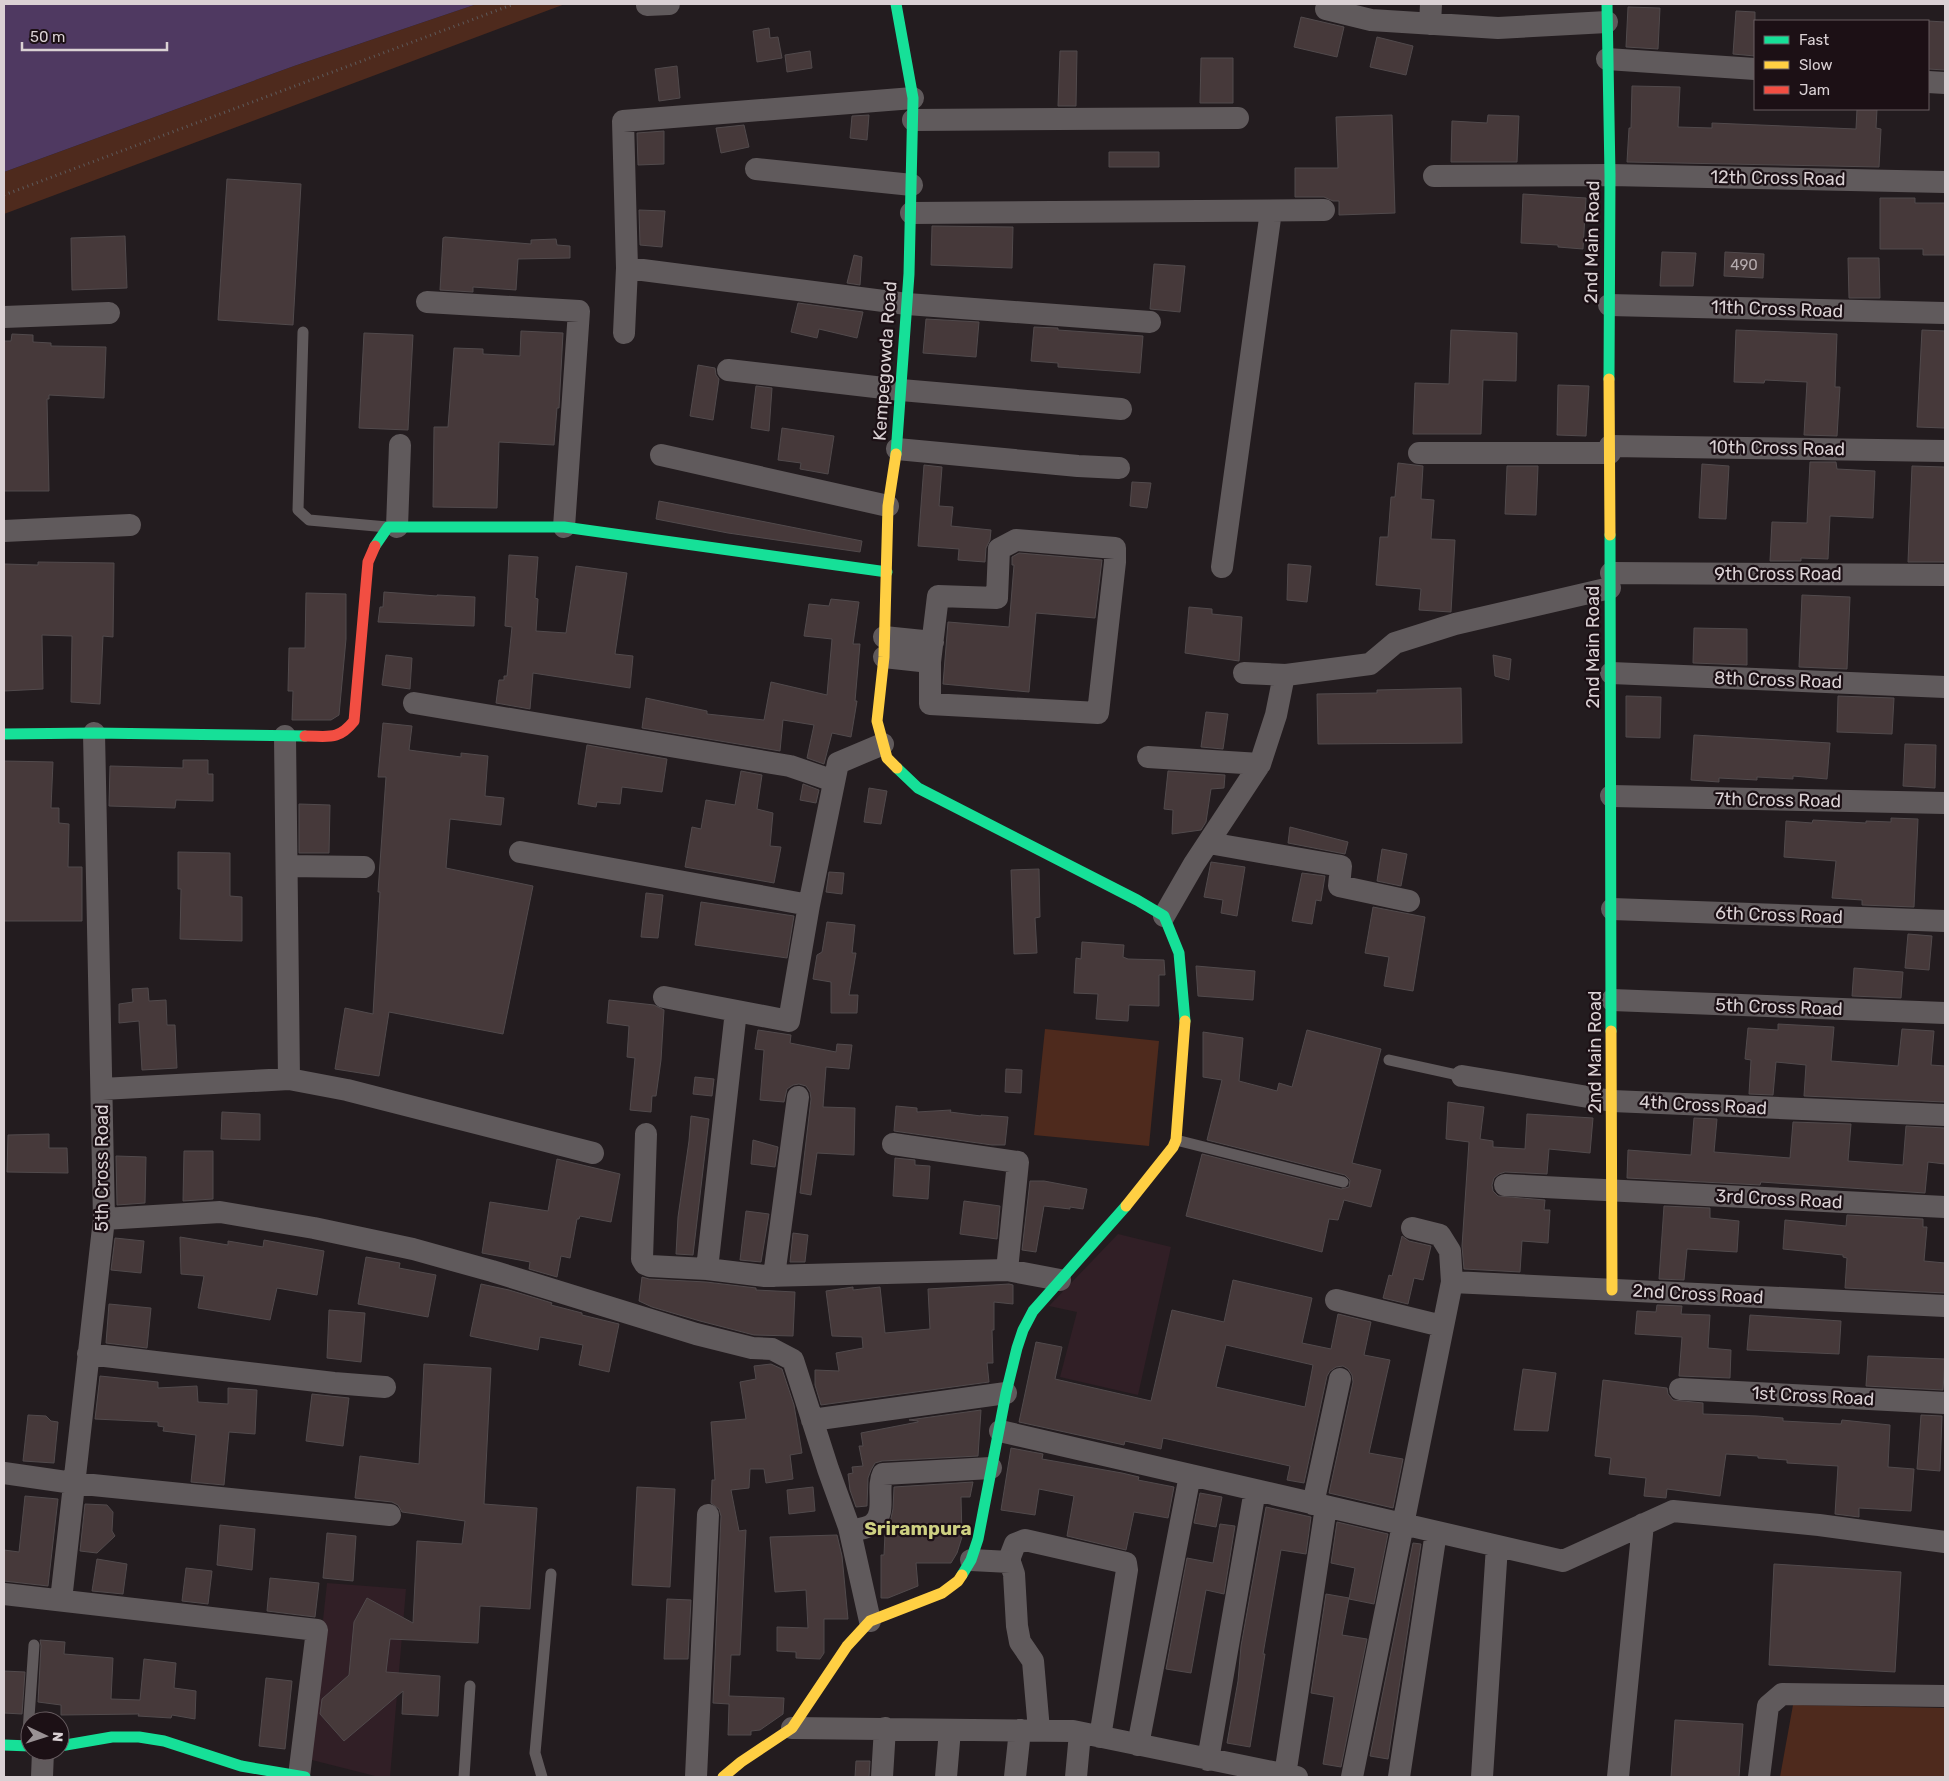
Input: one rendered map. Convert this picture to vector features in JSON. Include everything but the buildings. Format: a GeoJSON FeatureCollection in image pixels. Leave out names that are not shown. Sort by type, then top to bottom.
{"type":"FeatureCollection","features":[{"type":"Feature","properties":{"kind":"street","name":"Kempegowda Road"},"geometry":{"type":"LineString","coordinates":[[883,744],[877,721],[884,647],[888,506],[897,449],[907,304],[912,185],[913,98],[896,4]]}},
{"type":"Feature","properties":{"kind":"street"},"geometry":{"type":"LineString","coordinates":[[1326,9],[1371,20],[1430,14],[1498,28],[1607,13]]}},
{"type":"Feature","properties":{"kind":"street","name":"2nd Main Road"},"geometry":{"type":"LineString","coordinates":[[1607,13],[1610,175],[1612,1290]]}},
{"type":"Feature","properties":{"kind":"street"},"geometry":{"type":"LineString","coordinates":[[1607,59],[1754,69]]}},
{"type":"Feature","properties":{"kind":"street"},"geometry":{"type":"LineString","coordinates":[[1929,82],[1945,83]]}},
{"type":"Feature","properties":{"kind":"street"},"geometry":{"type":"LineString","coordinates":[[624,333],[627,268],[624,121],[913,98]]}},
{"type":"Feature","properties":{"kind":"street"},"geometry":{"type":"LineString","coordinates":[[913,120],[1238,118]]}},
{"type":"Feature","properties":{"kind":"street"},"geometry":{"type":"LineString","coordinates":[[756,169],[912,185]]}},
{"type":"Feature","properties":{"kind":"street","name":"12th Cross Road"},"geometry":{"type":"LineString","coordinates":[[1434,176],[1610,175],[1945,182]]}},
{"type":"Feature","properties":{"kind":"street"},"geometry":{"type":"LineString","coordinates":[[911,213],[1324,210]]}},
{"type":"Feature","properties":{"kind":"street"},"geometry":{"type":"LineString","coordinates":[[1222,567],[1271,211]]}},
{"type":"Feature","properties":{"kind":"street"},"geometry":{"type":"LineString","coordinates":[[627,268],[907,304],[1150,322]]}},
{"type":"Feature","properties":{"kind":"street"},"geometry":{"type":"LineString","coordinates":[[427,302],[579,311],[564,527]]}},
{"type":"Feature","properties":{"kind":"street","name":"11th Cross Road"},"geometry":{"type":"LineString","coordinates":[[1609,304],[1945,313]]}},
{"type":"Feature","properties":{"kind":"street"},"geometry":{"type":"LineString","coordinates":[[4,317],[110,313]]}},
{"type":"Feature","properties":{"kind":"street"},"geometry":{"type":"LineString","coordinates":[[728,370],[901,390],[1121,409]]}},
{"type":"Feature","properties":{"kind":"street"},"geometry":{"type":"LineString","coordinates":[[4,734],[94,733],[334,736],[345,732],[354,721],[368,562],[377,542],[393,527],[400,445]]}},
{"type":"Feature","properties":{"kind":"street"},"geometry":{"type":"LineString","coordinates":[[897,449],[1078,466],[1119,468]]}},
{"type":"Feature","properties":{"kind":"street","name":"10th Cross Road"},"geometry":{"type":"LineString","coordinates":[[1419,452],[1610,449],[1945,451]]}},
{"type":"Feature","properties":{"kind":"street"},"geometry":{"type":"LineString","coordinates":[[661,454],[888,506]]}},
{"type":"Feature","properties":{"kind":"street"},"geometry":{"type":"LineString","coordinates":[[4,531],[130,525]]}},
{"type":"Feature","properties":{"kind":"street"},"geometry":{"type":"LineString","coordinates":[[393,527],[564,527],[887,572]]}},
{"type":"Feature","properties":{"kind":"street"},"geometry":{"type":"LineString","coordinates":[[1016,540],[1115,548],[1116,562],[1098,713],[930,704],[932,652],[938,596],[996,598],[999,549],[1016,540]]}},
{"type":"Feature","properties":{"kind":"street","name":"9th Cross Road"},"geometry":{"type":"LineString","coordinates":[[1244,673],[1284,675],[1370,664],[1395,643],[1610,580],[1945,575]]}},
{"type":"Feature","properties":{"kind":"street"},"geometry":{"type":"LineString","coordinates":[[884,647],[932,652]]}},
{"type":"Feature","properties":{"kind":"street","name":"8th Cross Road"},"geometry":{"type":"LineString","coordinates":[[1611,673],[1945,686]]}},
{"type":"Feature","properties":{"kind":"street"},"geometry":{"type":"LineString","coordinates":[[1164,916],[1194,864],[1260,764],[1276,715],[1284,675]]}},
{"type":"Feature","properties":{"kind":"street"},"geometry":{"type":"LineString","coordinates":[[414,703],[790,766],[834,781]]}},
{"type":"Feature","properties":{"kind":"street","name":"5th Cross Road"},"geometry":{"type":"LineString","coordinates":[[61,1600],[104,1219],[94,733]]}},
{"type":"Feature","properties":{"kind":"street"},"geometry":{"type":"LineString","coordinates":[[285,736],[289,1079]]}},
{"type":"Feature","properties":{"kind":"street"},"geometry":{"type":"LineString","coordinates":[[664,997],[789,1021],[809,905],[838,763],[883,744],[887,758],[918,788],[1137,900],[1164,916],[1179,953],[1185,1022],[1176,1140],[1173,1147],[1115,1220],[1033,1311],[1023,1330],[1006,1393],[978,1539],[971,1560],[958,1581],[942,1593],[870,1621],[848,1646],[792,1728],[741,1762],[723,1777]]}},
{"type":"Feature","properties":{"kind":"street"},"geometry":{"type":"LineString","coordinates":[[1148,757],[1260,764]]}},
{"type":"Feature","properties":{"kind":"street","name":"7th Cross Road"},"geometry":{"type":"LineString","coordinates":[[1611,796],[1945,804]]}},
{"type":"Feature","properties":{"kind":"street"},"geometry":{"type":"LineString","coordinates":[[1209,842],[1341,866],[1339,886],[1409,900]]}},
{"type":"Feature","properties":{"kind":"street"},"geometry":{"type":"LineString","coordinates":[[520,852],[809,905]]}},
{"type":"Feature","properties":{"kind":"street"},"geometry":{"type":"LineString","coordinates":[[287,866],[364,867]]}},
{"type":"Feature","properties":{"kind":"street","name":"6th Cross Road"},"geometry":{"type":"LineString","coordinates":[[1612,909],[1945,921]]}},
{"type":"Feature","properties":{"kind":"street","name":"5th Cross Road"},"geometry":{"type":"LineString","coordinates":[[1612,1000],[1945,1013]]}},
{"type":"Feature","properties":{"kind":"street"},"geometry":{"type":"LineString","coordinates":[[707,1269],[736,1011]]}},
{"type":"Feature","properties":{"kind":"street","name":"4th Cross Road"},"geometry":{"type":"LineString","coordinates":[[1462,1076],[1612,1101],[1945,1115]]}},
{"type":"Feature","properties":{"kind":"street"},"geometry":{"type":"LineString","coordinates":[[102,1089],[289,1079],[347,1090],[593,1153]]}},
{"type":"Feature","properties":{"kind":"street"},"geometry":{"type":"LineString","coordinates":[[774,1276],[798,1096]]}},
{"type":"Feature","properties":{"kind":"street"},"geometry":{"type":"LineString","coordinates":[[646,1134],[642,1259],[645,1264],[650,1266],[707,1269],[774,1276],[1007,1270],[1060,1280]]}},
{"type":"Feature","properties":{"kind":"street"},"geometry":{"type":"LineString","coordinates":[[893,1144],[1018,1162],[1007,1270]]}},
{"type":"Feature","properties":{"kind":"street","name":"3rd Cross Road"},"geometry":{"type":"LineString","coordinates":[[1505,1185],[1945,1207]]}},
{"type":"Feature","properties":{"kind":"street"},"geometry":{"type":"LineString","coordinates":[[104,1219],[220,1212],[314,1228],[413,1250],[492,1271],[696,1334],[752,1348],[772,1349],[793,1360],[850,1531],[870,1621]]}},
{"type":"Feature","properties":{"kind":"street"},"geometry":{"type":"LineString","coordinates":[[1352,1777],[1452,1282],[1450,1251],[1440,1235],[1412,1228]]}},
{"type":"Feature","properties":{"kind":"street","name":"2nd Cross Road"},"geometry":{"type":"LineString","coordinates":[[1452,1282],[1945,1306]]}},
{"type":"Feature","properties":{"kind":"street"},"geometry":{"type":"LineString","coordinates":[[1336,1300],[1442,1326]]}},
{"type":"Feature","properties":{"kind":"street"},"geometry":{"type":"LineString","coordinates":[[88,1354],[334,1384],[385,1387]]}},
{"type":"Feature","properties":{"kind":"street"},"geometry":{"type":"LineString","coordinates":[[792,1728],[1029,1730],[1090,1735],[1291,1776],[1320,1505],[1340,1378]]}},
{"type":"Feature","properties":{"kind":"street","name":"1st Cross Road"},"geometry":{"type":"LineString","coordinates":[[1680,1389],[1945,1403]]}},
{"type":"Feature","properties":{"kind":"street"},"geometry":{"type":"LineString","coordinates":[[812,1420],[1006,1393]]}},
{"type":"Feature","properties":{"kind":"street"},"geometry":{"type":"LineString","coordinates":[[1000,1431],[1563,1561],[1673,1511],[1819,1525],[1945,1542]]}},
{"type":"Feature","properties":{"kind":"street"},"geometry":{"type":"LineString","coordinates":[[850,1531],[873,1524],[877,1518],[880,1508],[880,1480],[883,1474],[991,1468]]}},
{"type":"Feature","properties":{"kind":"street"},"geometry":{"type":"LineString","coordinates":[[4,1473],[390,1515]]}},
{"type":"Feature","properties":{"kind":"street"},"geometry":{"type":"LineString","coordinates":[[1138,1745],[1190,1475]]}},
{"type":"Feature","properties":{"kind":"street"},"geometry":{"type":"LineString","coordinates":[[1208,1760],[1255,1490]]}},
{"type":"Feature","properties":{"kind":"street"},"geometry":{"type":"LineString","coordinates":[[696,1777],[708,1515]]}},
{"type":"Feature","properties":{"kind":"street"},"geometry":{"type":"LineString","coordinates":[[1618,1777],[1643,1524]]}},
{"type":"Feature","properties":{"kind":"street"},"geometry":{"type":"LineString","coordinates":[[1399,1777],[1436,1532]]}},
{"type":"Feature","properties":{"kind":"street"},"geometry":{"type":"LineString","coordinates":[[1016,1777],[1029,1730],[1034,1661],[1020,1642],[1017,1626],[1014,1574],[1010,1557],[1015,1544],[1025,1540],[1126,1563],[1127,1570],[1090,1735],[1076,1777]]}},
{"type":"Feature","properties":{"kind":"street"},"geometry":{"type":"LineString","coordinates":[[1482,1777],[1497,1546]]}},
{"type":"Feature","properties":{"kind":"street"},"geometry":{"type":"LineString","coordinates":[[971,1560],[1010,1562]]}},
{"type":"Feature","properties":{"kind":"street"},"geometry":{"type":"LineString","coordinates":[[4,1594],[317,1630],[302,1777],[241,1766],[164,1741],[138,1737],[112,1737],[70,1744]]}},
{"type":"Feature","properties":{"kind":"street"},"geometry":{"type":"LineString","coordinates":[[1759,1777],[1768,1706],[1782,1694],[1945,1696]]}},
{"type":"Feature","properties":{"kind":"street"},"geometry":{"type":"LineString","coordinates":[[882,1777],[885,1728]]}},
{"type":"Feature","properties":{"kind":"street"},"geometry":{"type":"LineString","coordinates":[[946,1777],[950,1730]]}},
{"type":"Feature","properties":{"kind":"street"},"geometry":{"type":"LineString","coordinates":[[4,1745],[20,1747]]}},
{"type":"Feature","properties":{"kind":"street"},"geometry":{"type":"LineString","coordinates":[[37,1761],[42,1777]]}},
{"type":"Feature","properties":{"kind":"lane"},"geometry":{"type":"LineString","coordinates":[[303,332],[298,510],[308,520],[393,527]]}},
{"type":"Feature","properties":{"kind":"lane"},"geometry":{"type":"LineString","coordinates":[[1389,1060],[1462,1076]]}},
{"type":"Feature","properties":{"kind":"lane"},"geometry":{"type":"LineString","coordinates":[[1176,1140],[1343,1182]]}},
{"type":"Feature","properties":{"kind":"lane"},"geometry":{"type":"LineString","coordinates":[[542,1777],[535,1753],[551,1574]]}},
{"type":"Feature","properties":{"kind":"lane"},"geometry":{"type":"LineString","coordinates":[[33,1711],[34,1645]]}},
{"type":"Feature","properties":{"kind":"lane"},"geometry":{"type":"LineString","coordinates":[[464,1777],[470,1686]]}},
{"type":"Feature","properties":{"kind":"path"},"geometry":{"type":"LineString","coordinates":[[4,195],[514,4]]}},
{"type":"Feature","properties":{"kind":"shaded area"},"geometry":{"type":"Polygon","coordinates":[[[4,4],[477,4],[294,66],[4,172],[4,4]]]}},
{"type":"Feature","properties":{"kind":"shaded area"},"geometry":{"type":"Polygon","coordinates":[[[477,4],[565,4],[4,214],[4,172],[294,66],[477,4]]]}},
{"type":"Feature","properties":{"kind":"shaded area"},"geometry":{"type":"Polygon","coordinates":[[[1045,1029],[1159,1041],[1149,1146],[1034,1135],[1045,1029]]]}},
{"type":"Feature","properties":{"kind":"shaded area"},"geometry":{"type":"Polygon","coordinates":[[[1118,1234],[1171,1247],[1138,1395],[1060,1377],[1077,1312],[1049,1306],[1118,1234]]]}},
{"type":"Feature","properties":{"kind":"shaded area"},"geometry":{"type":"Polygon","coordinates":[[[327,1583],[406,1589],[390,1777],[379,1777],[308,1759],[327,1583]]]}},
{"type":"Feature","properties":{"kind":"shaded area"},"geometry":{"type":"Polygon","coordinates":[[[1793,1705],[1945,1708],[1945,1777],[1780,1777],[1793,1705]]]}},
{"type":"Feature","properties":{"kind":"traffic: fast"},"geometry":{"type":"LineString","coordinates":[[896,4],[913,98],[909,274],[896,454]]}},
{"type":"Feature","properties":{"kind":"traffic: fast"},"geometry":{"type":"LineString","coordinates":[[1607,4],[1610,175],[1609,379]]}},
{"type":"Feature","properties":{"kind":"traffic: fast"},"geometry":{"type":"LineString","coordinates":[[375,546],[388,527],[564,527],[887,572]]}},
{"type":"Feature","properties":{"kind":"traffic: fast"},"geometry":{"type":"LineString","coordinates":[[1610,535],[1611,1031]]}},
{"type":"Feature","properties":{"kind":"traffic: fast"},"geometry":{"type":"LineString","coordinates":[[4,734],[94,733],[305,736]]}},
{"type":"Feature","properties":{"kind":"traffic: fast"},"geometry":{"type":"LineString","coordinates":[[897,768],[918,788],[1137,900],[1164,916],[1179,953],[1185,1021]]}},
{"type":"Feature","properties":{"kind":"traffic: fast"},"geometry":{"type":"LineString","coordinates":[[962,1575],[971,1560],[978,1539],[1006,1393],[1023,1330],[1033,1311],[1126,1206]]}},
{"type":"Feature","properties":{"kind":"traffic: fast"},"geometry":{"type":"LineString","coordinates":[[70,1744],[112,1737],[139,1737],[164,1741],[241,1766],[305,1777]]}},
{"type":"Feature","properties":{"kind":"traffic: fast"},"geometry":{"type":"LineString","coordinates":[[4,1745],[20,1746]]}},
{"type":"Feature","properties":{"kind":"traffic: slow"},"geometry":{"type":"LineString","coordinates":[[1609,379],[1610,535]]}},
{"type":"Feature","properties":{"kind":"traffic: slow"},"geometry":{"type":"LineString","coordinates":[[896,454],[888,506],[884,657],[877,721],[887,758],[897,768]]}},
{"type":"Feature","properties":{"kind":"traffic: slow"},"geometry":{"type":"LineString","coordinates":[[1126,1206],[1173,1147],[1176,1140],[1185,1021]]}},
{"type":"Feature","properties":{"kind":"traffic: slow"},"geometry":{"type":"LineString","coordinates":[[1611,1031],[1612,1290]]}},
{"type":"Feature","properties":{"kind":"traffic: slow"},"geometry":{"type":"LineString","coordinates":[[723,1777],[741,1762],[792,1728],[847,1646],[870,1621],[942,1593],[958,1581],[962,1575]]}},
{"type":"Feature","properties":{"kind":"traffic: jam"},"geometry":{"type":"LineString","coordinates":[[305,736],[326,737],[338,735],[354,721],[368,562],[375,546]]}},
{"type":"Feature","properties":{"kind":"district","name":"Srirampura"},"geometry":{"type":"Point","coordinates":[918,1528]}}]}
